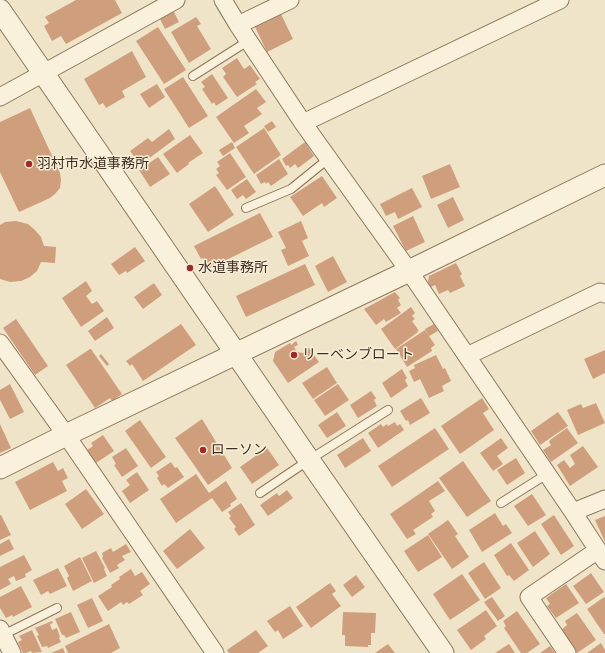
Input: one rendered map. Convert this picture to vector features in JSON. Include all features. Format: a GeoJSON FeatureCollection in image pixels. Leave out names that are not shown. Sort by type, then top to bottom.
{"type":"FeatureCollection","features":[{"type":"Feature","properties":{"kind":"street"},"geometry":{"type":"LineString","coordinates":[[0,97],[176,0]]}},
{"type":"Feature","properties":{"kind":"street"},"geometry":{"type":"LineString","coordinates":[[223,0],[248,41],[303,123],[409,271],[601,555],[529,597],[567,653]]}},
{"type":"Feature","properties":{"kind":"street"},"geometry":{"type":"LineString","coordinates":[[238,25],[290,0]]}},
{"type":"Feature","properties":{"kind":"street"},"geometry":{"type":"LineString","coordinates":[[303,123],[560,0]]}},
{"type":"Feature","properties":{"kind":"street"},"geometry":{"type":"LineString","coordinates":[[0,10],[443,653]]}},
{"type":"Feature","properties":{"kind":"street"},"geometry":{"type":"LineString","coordinates":[[0,468],[605,176]]}},
{"type":"Feature","properties":{"kind":"street"},"geometry":{"type":"LineString","coordinates":[[467,356],[600,292],[605,294]]}},
{"type":"Feature","properties":{"kind":"street"},"geometry":{"type":"LineString","coordinates":[[0,342],[66,435],[215,653]]}},
{"type":"Feature","properties":{"kind":"street"},"geometry":{"type":"LineString","coordinates":[[573,512],[605,499]]}},
{"type":"Feature","properties":{"kind":"street"},"geometry":{"type":"LineString","coordinates":[[1,632],[12,653]]}},
{"type":"Feature","properties":{"kind":"lane"},"geometry":{"type":"LineString","coordinates":[[193,76],[248,41]]}},
{"type":"Feature","properties":{"kind":"lane"},"geometry":{"type":"LineString","coordinates":[[246,208],[291,189],[328,159]]}},
{"type":"Feature","properties":{"kind":"lane"},"geometry":{"type":"LineString","coordinates":[[260,493],[388,410]]}},
{"type":"Feature","properties":{"kind":"lane"},"geometry":{"type":"LineString","coordinates":[[501,503],[547,474]]}},
{"type":"Feature","properties":{"kind":"lane"},"geometry":{"type":"LineString","coordinates":[[1,632],[57,608]]}},
{"type":"Feature","properties":{"kind":"building"},"geometry":{"type":"Polygon","coordinates":[[[76,0],[115,0],[122,13],[66,44],[61,36],[52,41],[44,26],[49,23],[45,17],[76,0]]]}},
{"type":"Feature","properties":{"kind":"building"},"geometry":{"type":"Polygon","coordinates":[[[173,10],[179,22],[165,29],[159,17],[173,10]]]}},
{"type":"Feature","properties":{"kind":"building"},"geometry":{"type":"Polygon","coordinates":[[[281,14],[293,39],[267,52],[255,27],[281,14]]]}},
{"type":"Feature","properties":{"kind":"building"},"geometry":{"type":"Polygon","coordinates":[[[196,17],[201,24],[197,26],[211,49],[189,63],[171,32],[196,17]]]}},
{"type":"Feature","properties":{"kind":"building"},"geometry":{"type":"Polygon","coordinates":[[[158,27],[186,70],[164,84],[136,41],[158,27]]]}},
{"type":"Feature","properties":{"kind":"building"},"geometry":{"type":"Polygon","coordinates":[[[132,51],[146,77],[122,91],[125,97],[106,108],[103,103],[99,105],[84,79],[132,51]]]}},
{"type":"Feature","properties":{"kind":"building"},"geometry":{"type":"Polygon","coordinates":[[[237,58],[244,69],[250,65],[260,79],[255,82],[257,84],[237,97],[223,77],[226,74],[222,68],[237,58]]]}},
{"type":"Feature","properties":{"kind":"building"},"geometry":{"type":"Polygon","coordinates":[[[212,74],[228,98],[216,106],[214,102],[212,104],[202,89],[205,87],[201,82],[212,74]]]}},
{"type":"Feature","properties":{"kind":"building"},"geometry":{"type":"Polygon","coordinates":[[[183,77],[208,116],[189,128],[164,89],[183,77]]]}},
{"type":"Feature","properties":{"kind":"building"},"geometry":{"type":"Polygon","coordinates":[[[157,84],[165,97],[149,108],[140,94],[157,84]]]}},
{"type":"Feature","properties":{"kind":"building"},"geometry":{"type":"Polygon","coordinates":[[[256,89],[266,102],[257,108],[262,114],[244,126],[249,133],[234,143],[216,117],[256,89]]]}},
{"type":"Feature","properties":{"kind":"building"},"geometry":{"type":"Polygon","coordinates":[[[30,108],[60,173],[61,180],[60,188],[50,198],[19,212],[0,172],[0,122],[30,108]]]}},
{"type":"Feature","properties":{"kind":"building"},"geometry":{"type":"Polygon","coordinates":[[[272,121],[276,127],[268,132],[264,126],[272,121]]]}},
{"type":"Feature","properties":{"kind":"building"},"geometry":{"type":"Polygon","coordinates":[[[264,128],[281,155],[254,174],[236,147],[264,128]]]}},
{"type":"Feature","properties":{"kind":"building"},"geometry":{"type":"Polygon","coordinates":[[[169,129],[175,139],[140,165],[130,151],[148,138],[152,142],[169,129]]]}},
{"type":"Feature","properties":{"kind":"building"},"geometry":{"type":"Polygon","coordinates":[[[190,135],[203,153],[188,163],[189,164],[177,173],[163,154],[190,135]]]}},
{"type":"Feature","properties":{"kind":"building"},"geometry":{"type":"Polygon","coordinates":[[[232,142],[235,148],[223,156],[219,150],[232,142]]]}},
{"type":"Feature","properties":{"kind":"building"},"geometry":{"type":"Polygon","coordinates":[[[305,142],[314,156],[298,168],[295,164],[290,168],[288,165],[286,166],[282,159],[305,142]]]}},
{"type":"Feature","properties":{"kind":"building"},"geometry":{"type":"Polygon","coordinates":[[[230,153],[246,177],[227,190],[216,175],[219,173],[216,169],[220,166],[217,162],[230,153]]]}},
{"type":"Feature","properties":{"kind":"building"},"geometry":{"type":"Polygon","coordinates":[[[158,157],[170,174],[150,187],[139,170],[158,157]]]}},
{"type":"Feature","properties":{"kind":"building"},"geometry":{"type":"Polygon","coordinates":[[[279,159],[288,174],[271,186],[268,182],[266,184],[265,182],[261,184],[256,175],[279,159]]]}},
{"type":"Feature","properties":{"kind":"building"},"geometry":{"type":"Polygon","coordinates":[[[450,164],[460,187],[431,199],[422,176],[450,164]]]}},
{"type":"Feature","properties":{"kind":"building"},"geometry":{"type":"Polygon","coordinates":[[[322,176],[337,198],[324,207],[322,203],[303,216],[290,197],[322,176]]]}},
{"type":"Feature","properties":{"kind":"building"},"geometry":{"type":"Polygon","coordinates":[[[247,179],[256,192],[246,199],[243,195],[237,199],[231,190],[247,179]]]}},
{"type":"Feature","properties":{"kind":"building"},"geometry":{"type":"Polygon","coordinates":[[[215,186],[234,215],[208,232],[189,204],[215,186]]]}},
{"type":"Feature","properties":{"kind":"building"},"geometry":{"type":"Polygon","coordinates":[[[412,188],[422,207],[398,219],[395,212],[386,216],[380,204],[412,188]]]}},
{"type":"Feature","properties":{"kind":"building"},"geometry":{"type":"Polygon","coordinates":[[[453,197],[464,220],[448,228],[437,205],[453,197]]]}},
{"type":"Feature","properties":{"kind":"building"},"geometry":{"type":"Polygon","coordinates":[[[260,213],[273,237],[208,269],[203,258],[201,259],[194,246],[260,213]]]}},
{"type":"Feature","properties":{"kind":"building"},"geometry":{"type":"Polygon","coordinates":[[[413,216],[425,242],[406,251],[393,226],[413,216]]]}},
{"type":"Feature","properties":{"kind":"building"},"geometry":{"type":"Polygon","coordinates":[[[16,221],[28,224],[35,230],[41,237],[44,246],[56,247],[55,263],[41,262],[37,271],[30,277],[21,281],[10,282],[0,279],[0,225],[5,222],[16,221]]]}},
{"type":"Feature","properties":{"kind":"building"},"geometry":{"type":"Polygon","coordinates":[[[301,221],[308,238],[302,241],[309,256],[288,266],[281,250],[286,248],[278,232],[301,221]]]}},
{"type":"Feature","properties":{"kind":"building"},"geometry":{"type":"Polygon","coordinates":[[[135,247],[145,261],[127,273],[126,271],[119,275],[111,264],[135,247]]]}},
{"type":"Feature","properties":{"kind":"building"},"geometry":{"type":"Polygon","coordinates":[[[333,256],[347,282],[328,292],[315,266],[333,256]]]}},
{"type":"Feature","properties":{"kind":"building"},"geometry":{"type":"Polygon","coordinates":[[[456,263],[462,274],[460,276],[465,286],[450,293],[448,290],[439,294],[435,285],[431,287],[428,282],[429,276],[456,263]]]}},
{"type":"Feature","properties":{"kind":"building"},"geometry":{"type":"Polygon","coordinates":[[[305,264],[315,285],[246,317],[236,296],[305,264]]]}},
{"type":"Feature","properties":{"kind":"building"},"geometry":{"type":"Polygon","coordinates":[[[86,281],[92,291],[86,296],[92,304],[97,301],[104,311],[81,327],[62,298],[86,281]]]}},
{"type":"Feature","properties":{"kind":"building"},"geometry":{"type":"Polygon","coordinates":[[[154,283],[162,295],[143,309],[134,297],[154,283]]]}},
{"type":"Feature","properties":{"kind":"building"},"geometry":{"type":"Polygon","coordinates":[[[395,292],[400,298],[398,300],[401,305],[397,308],[401,313],[386,322],[384,319],[376,325],[364,309],[395,292]]]}},
{"type":"Feature","properties":{"kind":"building"},"geometry":{"type":"Polygon","coordinates":[[[411,307],[415,313],[412,316],[415,319],[412,321],[419,331],[395,349],[381,329],[411,307]]]}},
{"type":"Feature","properties":{"kind":"building"},"geometry":{"type":"Polygon","coordinates":[[[107,317],[114,328],[95,341],[88,331],[107,317]]]}},
{"type":"Feature","properties":{"kind":"building"},"geometry":{"type":"Polygon","coordinates":[[[16,319],[48,366],[35,375],[3,328],[16,319]]]}},
{"type":"Feature","properties":{"kind":"building"},"geometry":{"type":"Polygon","coordinates":[[[181,324],[196,345],[143,381],[132,364],[130,366],[126,361],[181,324]]]}},
{"type":"Feature","properties":{"kind":"building"},"geometry":{"type":"Polygon","coordinates":[[[434,324],[438,331],[429,336],[425,329],[434,324]]]}},
{"type":"Feature","properties":{"kind":"building"},"geometry":{"type":"Polygon","coordinates":[[[425,330],[435,345],[431,348],[432,351],[407,367],[396,349],[425,330]]]}},
{"type":"Feature","properties":{"kind":"building"},"geometry":{"type":"Polygon","coordinates":[[[296,341],[298,345],[294,347],[297,352],[303,353],[309,348],[319,362],[288,383],[273,361],[275,352],[290,343],[291,345],[296,341]]]}},
{"type":"Feature","properties":{"kind":"building"},"geometry":{"type":"Polygon","coordinates":[[[90,349],[122,394],[112,401],[110,398],[95,408],[66,365],[90,349]]]}},
{"type":"Feature","properties":{"kind":"building"},"geometry":{"type":"Polygon","coordinates":[[[605,350],[605,373],[593,379],[584,359],[605,350]]]}},
{"type":"Feature","properties":{"kind":"building"},"geometry":{"type":"Polygon","coordinates":[[[101,354],[109,364],[107,366],[99,356],[101,354]]]}},
{"type":"Feature","properties":{"kind":"building"},"geometry":{"type":"Polygon","coordinates":[[[436,355],[443,369],[445,368],[451,381],[442,386],[444,391],[429,398],[420,379],[414,382],[409,371],[415,368],[414,365],[436,355]]]}},
{"type":"Feature","properties":{"kind":"building"},"geometry":{"type":"Polygon","coordinates":[[[327,367],[337,383],[313,399],[302,383],[327,367]]]}},
{"type":"Feature","properties":{"kind":"building"},"geometry":{"type":"Polygon","coordinates":[[[402,369],[407,378],[405,380],[408,386],[391,398],[382,383],[402,369]]]}},
{"type":"Feature","properties":{"kind":"building"},"geometry":{"type":"Polygon","coordinates":[[[10,384],[24,412],[10,419],[0,400],[0,390],[10,384]]]}},
{"type":"Feature","properties":{"kind":"building"},"geometry":{"type":"Polygon","coordinates":[[[338,384],[349,400],[325,416],[314,400],[338,384]]]}},
{"type":"Feature","properties":{"kind":"building"},"geometry":{"type":"Polygon","coordinates":[[[371,391],[376,398],[374,400],[377,406],[358,418],[350,405],[371,391]]]}},
{"type":"Feature","properties":{"kind":"building"},"geometry":{"type":"Polygon","coordinates":[[[421,398],[430,413],[410,425],[408,420],[406,421],[400,411],[421,398]]]}},
{"type":"Feature","properties":{"kind":"building"},"geometry":{"type":"Polygon","coordinates":[[[482,398],[489,409],[483,413],[494,430],[460,454],[441,426],[482,398]]]}},
{"type":"Feature","properties":{"kind":"building"},"geometry":{"type":"Polygon","coordinates":[[[596,403],[605,423],[578,435],[567,410],[581,404],[583,408],[596,403]]]}},
{"type":"Feature","properties":{"kind":"building"},"geometry":{"type":"Polygon","coordinates":[[[337,412],[346,426],[327,438],[318,425],[337,412]]]}},
{"type":"Feature","properties":{"kind":"building"},"geometry":{"type":"Polygon","coordinates":[[[558,412],[568,426],[540,445],[531,431],[558,412]]]}},
{"type":"Feature","properties":{"kind":"building"},"geometry":{"type":"Polygon","coordinates":[[[202,419],[232,468],[208,485],[175,438],[202,419]]]}},
{"type":"Feature","properties":{"kind":"building"},"geometry":{"type":"Polygon","coordinates":[[[140,420],[166,457],[151,468],[125,431],[140,420]]]}},
{"type":"Feature","properties":{"kind":"building"},"geometry":{"type":"Polygon","coordinates":[[[395,422],[397,426],[400,424],[404,430],[378,448],[368,433],[381,424],[383,427],[387,424],[388,426],[395,422]]]}},
{"type":"Feature","properties":{"kind":"building"},"geometry":{"type":"Polygon","coordinates":[[[0,424],[11,448],[0,453],[0,424]]]}},
{"type":"Feature","properties":{"kind":"building"},"geometry":{"type":"Polygon","coordinates":[[[435,428],[449,449],[392,487],[378,466],[435,428]]]}},
{"type":"Feature","properties":{"kind":"building"},"geometry":{"type":"Polygon","coordinates":[[[567,428],[578,443],[551,462],[543,450],[551,445],[549,442],[550,440],[567,428]]]}},
{"type":"Feature","properties":{"kind":"building"},"geometry":{"type":"Polygon","coordinates":[[[103,435],[114,451],[96,463],[87,450],[93,446],[91,443],[103,435]]]}},
{"type":"Feature","properties":{"kind":"building"},"geometry":{"type":"Polygon","coordinates":[[[363,438],[371,451],[345,468],[337,455],[363,438]]]}},
{"type":"Feature","properties":{"kind":"building"},"geometry":{"type":"Polygon","coordinates":[[[501,438],[508,448],[497,456],[503,464],[493,471],[480,453],[501,438]]]}},
{"type":"Feature","properties":{"kind":"building"},"geometry":{"type":"Polygon","coordinates":[[[583,446],[598,467],[570,486],[557,465],[564,460],[570,468],[575,464],[570,455],[583,446]]]}},
{"type":"Feature","properties":{"kind":"building"},"geometry":{"type":"Polygon","coordinates":[[[126,448],[138,466],[122,477],[114,465],[116,464],[112,457],[126,448]]]}},
{"type":"Feature","properties":{"kind":"building"},"geometry":{"type":"Polygon","coordinates":[[[267,448],[279,465],[252,484],[240,467],[267,448]]]}},
{"type":"Feature","properties":{"kind":"building"},"geometry":{"type":"Polygon","coordinates":[[[516,458],[525,473],[507,485],[497,470],[516,458]]]}},
{"type":"Feature","properties":{"kind":"building"},"geometry":{"type":"Polygon","coordinates":[[[463,461],[491,501],[467,517],[439,478],[463,461]]]}},
{"type":"Feature","properties":{"kind":"building"},"geometry":{"type":"Polygon","coordinates":[[[53,462],[58,471],[63,468],[68,478],[62,481],[67,491],[30,510],[15,482],[53,462]]]}},
{"type":"Feature","properties":{"kind":"building"},"geometry":{"type":"Polygon","coordinates":[[[171,462],[175,468],[177,467],[184,477],[168,488],[164,484],[162,486],[157,478],[159,476],[156,472],[171,462]]]}},
{"type":"Feature","properties":{"kind":"building"},"geometry":{"type":"Polygon","coordinates":[[[137,472],[149,490],[130,503],[122,491],[130,485],[126,480],[137,472]]]}},
{"type":"Feature","properties":{"kind":"building"},"geometry":{"type":"Polygon","coordinates":[[[196,474],[209,493],[226,481],[237,499],[230,504],[231,506],[222,512],[212,498],[176,523],[160,499],[196,474]]]}},
{"type":"Feature","properties":{"kind":"building"},"geometry":{"type":"Polygon","coordinates":[[[438,481],[445,491],[429,501],[435,511],[431,514],[433,517],[413,530],[416,534],[407,539],[390,514],[438,481]]]}},
{"type":"Feature","properties":{"kind":"building"},"geometry":{"type":"Polygon","coordinates":[[[86,489],[104,514],[82,529],[65,504],[86,489]]]}},
{"type":"Feature","properties":{"kind":"building"},"geometry":{"type":"Polygon","coordinates":[[[287,490],[293,498],[268,516],[260,505],[277,493],[279,496],[287,490]]]}},
{"type":"Feature","properties":{"kind":"building"},"geometry":{"type":"Polygon","coordinates":[[[532,494],[546,515],[528,526],[514,506],[532,494]]]}},
{"type":"Feature","properties":{"kind":"building"},"geometry":{"type":"Polygon","coordinates":[[[241,503],[255,525],[239,536],[234,529],[236,527],[229,518],[231,516],[228,512],[241,503]]]}},
{"type":"Feature","properties":{"kind":"building"},"geometry":{"type":"Polygon","coordinates":[[[495,513],[503,526],[506,524],[512,533],[482,552],[469,530],[495,513]]]}},
{"type":"Feature","properties":{"kind":"building"},"geometry":{"type":"Polygon","coordinates":[[[0,515],[11,535],[0,540],[0,515]]]}},
{"type":"Feature","properties":{"kind":"building"},"geometry":{"type":"Polygon","coordinates":[[[554,515],[574,546],[561,555],[541,524],[554,515]]]}},
{"type":"Feature","properties":{"kind":"building"},"geometry":{"type":"Polygon","coordinates":[[[605,516],[605,542],[595,520],[605,516]]]}},
{"type":"Feature","properties":{"kind":"building"},"geometry":{"type":"Polygon","coordinates":[[[448,520],[458,534],[455,536],[469,557],[452,569],[428,534],[448,520]]]}},
{"type":"Feature","properties":{"kind":"building"},"geometry":{"type":"Polygon","coordinates":[[[190,529],[205,548],[177,569],[163,551],[190,529]]]}},
{"type":"Feature","properties":{"kind":"building"},"geometry":{"type":"Polygon","coordinates":[[[535,531],[550,554],[533,567],[517,543],[535,531]]]}},
{"type":"Feature","properties":{"kind":"building"},"geometry":{"type":"Polygon","coordinates":[[[428,535],[442,557],[418,572],[404,551],[428,535]]]}},
{"type":"Feature","properties":{"kind":"building"},"geometry":{"type":"Polygon","coordinates":[[[9,539],[14,549],[0,556],[0,544],[9,539]]]}},
{"type":"Feature","properties":{"kind":"building"},"geometry":{"type":"Polygon","coordinates":[[[511,543],[529,570],[514,581],[509,575],[507,576],[494,555],[511,543]]]}},
{"type":"Feature","properties":{"kind":"building"},"geometry":{"type":"Polygon","coordinates":[[[126,544],[131,552],[122,556],[125,560],[117,565],[119,568],[110,573],[102,558],[102,553],[111,548],[113,552],[126,544]]]}},
{"type":"Feature","properties":{"kind":"building"},"geometry":{"type":"Polygon","coordinates":[[[96,551],[105,568],[104,569],[107,576],[94,583],[82,558],[96,551]]]}},
{"type":"Feature","properties":{"kind":"building"},"geometry":{"type":"Polygon","coordinates":[[[24,555],[32,570],[25,574],[26,577],[16,581],[14,576],[8,579],[11,584],[0,590],[0,567],[24,555]]]}},
{"type":"Feature","properties":{"kind":"building"},"geometry":{"type":"Polygon","coordinates":[[[80,557],[92,581],[73,591],[67,578],[69,576],[64,566],[80,557]]]}},
{"type":"Feature","properties":{"kind":"building"},"geometry":{"type":"Polygon","coordinates":[[[484,562],[501,588],[485,599],[468,573],[484,562]]]}},
{"type":"Feature","properties":{"kind":"building"},"geometry":{"type":"Polygon","coordinates":[[[58,568],[67,586],[50,594],[48,591],[41,595],[33,580],[58,568]]]}},
{"type":"Feature","properties":{"kind":"building"},"geometry":{"type":"Polygon","coordinates":[[[131,569],[135,576],[142,572],[150,584],[140,591],[143,595],[129,604],[127,602],[123,605],[121,602],[108,611],[98,596],[112,587],[111,585],[120,579],[119,577],[131,569]]]}},
{"type":"Feature","properties":{"kind":"building"},"geometry":{"type":"Polygon","coordinates":[[[591,573],[604,592],[586,604],[573,586],[591,573]]]}},
{"type":"Feature","properties":{"kind":"building"},"geometry":{"type":"Polygon","coordinates":[[[462,574],[480,600],[450,620],[433,594],[462,574]]]}},
{"type":"Feature","properties":{"kind":"building"},"geometry":{"type":"Polygon","coordinates":[[[356,575],[365,587],[352,597],[343,585],[356,575]]]}},
{"type":"Feature","properties":{"kind":"building"},"geometry":{"type":"Polygon","coordinates":[[[330,583],[336,591],[332,594],[341,606],[311,628],[296,607],[330,583]]]}},
{"type":"Feature","properties":{"kind":"building"},"geometry":{"type":"Polygon","coordinates":[[[566,584],[579,603],[556,618],[547,606],[550,604],[546,598],[566,584]]]}},
{"type":"Feature","properties":{"kind":"building"},"geometry":{"type":"Polygon","coordinates":[[[21,586],[32,607],[13,617],[12,615],[6,618],[0,608],[0,597],[21,586]]]}},
{"type":"Feature","properties":{"kind":"building"},"geometry":{"type":"Polygon","coordinates":[[[492,597],[505,616],[498,621],[484,602],[492,597]]]}},
{"type":"Feature","properties":{"kind":"building"},"geometry":{"type":"Polygon","coordinates":[[[604,597],[605,598],[605,634],[587,609],[604,597]]]}},
{"type":"Feature","properties":{"kind":"building"},"geometry":{"type":"Polygon","coordinates":[[[92,598],[103,621],[88,628],[77,605],[92,598]]]}},
{"type":"Feature","properties":{"kind":"building"},"geometry":{"type":"Polygon","coordinates":[[[290,606],[303,626],[283,639],[278,630],[275,632],[267,621],[290,606]]]}},
{"type":"Feature","properties":{"kind":"building"},"geometry":{"type":"Polygon","coordinates":[[[486,610],[497,626],[484,636],[486,639],[471,650],[457,630],[486,610]]]}},
{"type":"Feature","properties":{"kind":"building"},"geometry":{"type":"Polygon","coordinates":[[[517,611],[540,644],[527,653],[521,653],[504,628],[506,626],[503,621],[517,611]]]}},
{"type":"Feature","properties":{"kind":"building"},"geometry":{"type":"Polygon","coordinates":[[[71,612],[80,632],[66,638],[62,635],[55,619],[71,612]]]}},
{"type":"Feature","properties":{"kind":"building"},"geometry":{"type":"Polygon","coordinates":[[[343,612],[376,613],[375,633],[371,633],[371,645],[368,645],[368,647],[345,646],[345,635],[342,635],[343,612]]]}},
{"type":"Feature","properties":{"kind":"building"},"geometry":{"type":"Polygon","coordinates":[[[577,613],[596,640],[577,653],[561,630],[567,625],[565,621],[577,613]]]}},
{"type":"Feature","properties":{"kind":"building"},"geometry":{"type":"Polygon","coordinates":[[[52,621],[53,623],[50,624],[52,630],[57,628],[61,642],[48,648],[47,646],[42,647],[37,636],[39,635],[35,628],[52,621]]]}},
{"type":"Feature","properties":{"kind":"building"},"geometry":{"type":"Polygon","coordinates":[[[109,624],[120,648],[111,653],[68,653],[65,646],[109,624]]]}},
{"type":"Feature","properties":{"kind":"building"},"geometry":{"type":"Polygon","coordinates":[[[32,630],[42,652],[32,653],[31,651],[23,653],[18,642],[22,640],[19,636],[32,630]]]}},
{"type":"Feature","properties":{"kind":"building"},"geometry":{"type":"Polygon","coordinates":[[[256,630],[268,646],[258,653],[229,653],[227,650],[256,630]]]}},
{"type":"Feature","properties":{"kind":"building"},"geometry":{"type":"Polygon","coordinates":[[[601,643],[605,653],[587,653],[601,643]]]}},
{"type":"Feature","properties":{"kind":"building"},"geometry":{"type":"Polygon","coordinates":[[[388,644],[395,653],[375,653],[388,644]]]}},
{"type":"Feature","properties":{"kind":"building"},"geometry":{"type":"Polygon","coordinates":[[[509,644],[515,653],[495,653],[509,644]]]}},
{"type":"Feature","properties":{"kind":"building"},"geometry":{"type":"Polygon","coordinates":[[[550,646],[555,653],[540,653],[550,646]]]}},
{"type":"Feature","properties":{"kind":"building"},"geometry":{"type":"Polygon","coordinates":[[[63,648],[65,653],[51,653],[63,648]]]}},
{"type":"Feature","properties":{"kind":"place","name":"羽村市水道事務所"},"geometry":{"type":"Point","coordinates":[29,164]}},
{"type":"Feature","properties":{"kind":"place","name":"水道事務所"},"geometry":{"type":"Point","coordinates":[190,268]}},
{"type":"Feature","properties":{"kind":"place","name":"リーベンブロート"},"geometry":{"type":"Point","coordinates":[294,355]}},
{"type":"Feature","properties":{"kind":"place","name":"ローソン"},"geometry":{"type":"Point","coordinates":[203,450]}}]}
